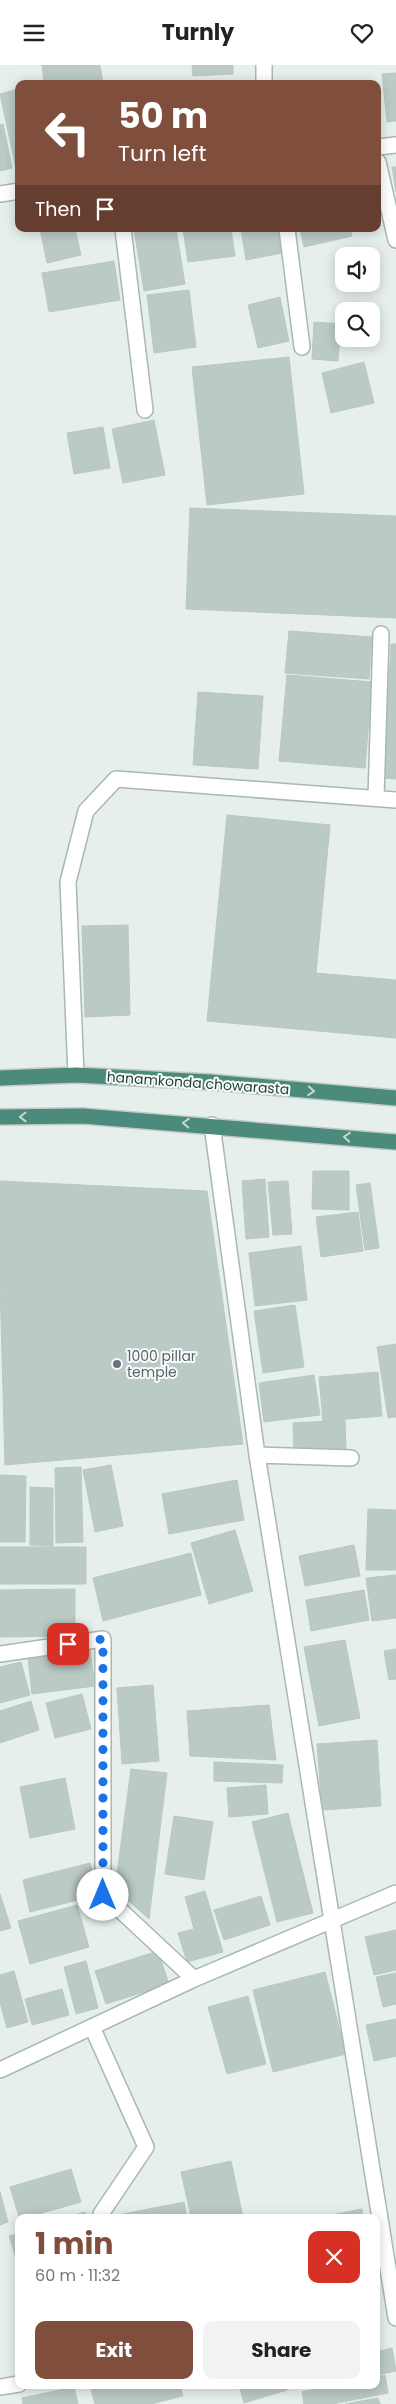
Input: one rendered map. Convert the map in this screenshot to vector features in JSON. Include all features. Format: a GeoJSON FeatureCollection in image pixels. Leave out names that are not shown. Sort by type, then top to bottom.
{"type":"FeatureCollection","features":[{"type":"Feature","properties":{"kind":"highway","name":"hanamkonda chowarasta"},"geometry":{"type":"LineString","coordinates":[[0,1078],[76,1075],[210,1082],[396,1098]]}},
{"type":"Feature","properties":{"kind":"highway"},"geometry":{"type":"LineString","coordinates":[[0,1117],[83,1116],[212,1125],[396,1142]]}},
{"type":"Feature","properties":{"kind":"street"},"geometry":{"type":"LineString","coordinates":[[264,65],[264,80]]}},
{"type":"Feature","properties":{"kind":"street"},"geometry":{"type":"LineString","coordinates":[[381,147],[396,145]]}},
{"type":"Feature","properties":{"kind":"street"},"geometry":{"type":"LineString","coordinates":[[381,175],[396,240]]}},
{"type":"Feature","properties":{"kind":"street"},"geometry":{"type":"LineString","coordinates":[[0,194],[15,192]]}},
{"type":"Feature","properties":{"kind":"street"},"geometry":{"type":"LineString","coordinates":[[123,232],[146,410]]}},
{"type":"Feature","properties":{"kind":"street"},"geometry":{"type":"LineString","coordinates":[[288,232],[302,347]]}},
{"type":"Feature","properties":{"kind":"street"},"geometry":{"type":"LineString","coordinates":[[376,798],[382,634]]}},
{"type":"Feature","properties":{"kind":"street"},"geometry":{"type":"LineString","coordinates":[[76,1075],[68,882],[86,811],[116,779],[396,800]]}},
{"type":"Feature","properties":{"kind":"street"},"geometry":{"type":"LineString","coordinates":[[212,1125],[257,1455],[379,2214]]}},
{"type":"Feature","properties":{"kind":"street"},"geometry":{"type":"LineString","coordinates":[[257,1455],[351,1458]]}},
{"type":"Feature","properties":{"kind":"street"},"geometry":{"type":"LineString","coordinates":[[0,1654],[103,1639],[103,1895],[194,1979]]}},
{"type":"Feature","properties":{"kind":"street"},"geometry":{"type":"LineString","coordinates":[[0,2070],[194,1979],[396,1893]]}},
{"type":"Feature","properties":{"kind":"street"},"geometry":{"type":"LineString","coordinates":[[92,2027],[146,2147],[101,2214]]}},
{"type":"Feature","properties":{"kind":"street"},"geometry":{"type":"LineString","coordinates":[[380,2218],[396,2318]]}},
{"type":"Feature","properties":{"kind":"street"},"geometry":{"type":"LineString","coordinates":[[0,2387],[15,2385]]}},
{"type":"Feature","properties":{"kind":"building"},"geometry":{"type":"Polygon","coordinates":[[[42,65],[100,65],[102,80],[44,80],[42,65]]]}},
{"type":"Feature","properties":{"kind":"building"},"geometry":{"type":"Polygon","coordinates":[[[192,65],[233,65],[233,74],[193,76],[192,65]]]}},
{"type":"Feature","properties":{"kind":"building"},"geometry":{"type":"Polygon","coordinates":[[[396,73],[396,121],[387,122],[382,74],[396,73]]]}},
{"type":"Feature","properties":{"kind":"building"},"geometry":{"type":"Polygon","coordinates":[[[15,90],[15,163],[0,94],[15,90]]]}},
{"type":"Feature","properties":{"kind":"building"},"geometry":{"type":"Polygon","coordinates":[[[3,124],[12,168],[0,171],[0,125],[3,124]]]}},
{"type":"Feature","properties":{"kind":"building"},"geometry":{"type":"Polygon","coordinates":[[[392,167],[396,167],[396,192],[392,167]]]}},
{"type":"Feature","properties":{"kind":"building"},"geometry":{"type":"Polygon","coordinates":[[[41,232],[76,232],[81,255],[47,263],[41,232]]]}},
{"type":"Feature","properties":{"kind":"building"},"geometry":{"type":"Polygon","coordinates":[[[134,232],[176,232],[185,284],[144,291],[134,232]]]}},
{"type":"Feature","properties":{"kind":"building"},"geometry":{"type":"Polygon","coordinates":[[[183,232],[231,232],[235,256],[188,262],[183,232]]]}},
{"type":"Feature","properties":{"kind":"building"},"geometry":{"type":"Polygon","coordinates":[[[241,232],[284,232],[287,252],[246,260],[241,232]]]}},
{"type":"Feature","properties":{"kind":"building"},"geometry":{"type":"Polygon","coordinates":[[[301,232],[351,232],[352,236],[304,247],[301,232]]]}},
{"type":"Feature","properties":{"kind":"building"},"geometry":{"type":"Polygon","coordinates":[[[114,261],[120,300],[49,312],[42,273],[114,261]]]}},
{"type":"Feature","properties":{"kind":"building"},"geometry":{"type":"Polygon","coordinates":[[[189,290],[196,347],[154,353],[147,295],[189,290]]]}},
{"type":"Feature","properties":{"kind":"building"},"geometry":{"type":"Polygon","coordinates":[[[280,297],[289,341],[258,348],[248,305],[280,297]]]}},
{"type":"Feature","properties":{"kind":"building"},"geometry":{"type":"Polygon","coordinates":[[[314,322],[335,324],[335,347],[339,347],[338,361],[312,359],[314,322]]]}},
{"type":"Feature","properties":{"kind":"building"},"geometry":{"type":"Polygon","coordinates":[[[289,357],[304,494],[207,505],[192,367],[289,357]]]}},
{"type":"Feature","properties":{"kind":"building"},"geometry":{"type":"Polygon","coordinates":[[[364,362],[374,403],[331,413],[322,373],[364,362]]]}},
{"type":"Feature","properties":{"kind":"building"},"geometry":{"type":"Polygon","coordinates":[[[154,420],[165,475],[123,483],[112,429],[154,420]]]}},
{"type":"Feature","properties":{"kind":"building"},"geometry":{"type":"Polygon","coordinates":[[[103,427],[110,468],[74,474],[67,433],[103,427]]]}},
{"type":"Feature","properties":{"kind":"building"},"geometry":{"type":"Polygon","coordinates":[[[190,508],[396,516],[396,618],[186,609],[190,508]]]}},
{"type":"Feature","properties":{"kind":"building"},"geometry":{"type":"Polygon","coordinates":[[[289,631],[372,637],[369,679],[285,673],[289,631]]]}},
{"type":"Feature","properties":{"kind":"building"},"geometry":{"type":"Polygon","coordinates":[[[391,644],[396,644],[396,779],[384,778],[391,644]]]}},
{"type":"Feature","properties":{"kind":"building"},"geometry":{"type":"Polygon","coordinates":[[[287,675],[372,682],[365,768],[279,761],[287,675]]]}},
{"type":"Feature","properties":{"kind":"building"},"geometry":{"type":"Polygon","coordinates":[[[198,692],[263,696],[258,769],[193,765],[198,692]]]}},
{"type":"Feature","properties":{"kind":"building"},"geometry":{"type":"Polygon","coordinates":[[[227,815],[330,825],[316,973],[396,980],[396,1038],[207,1021],[227,815]]]}},
{"type":"Feature","properties":{"kind":"building"},"geometry":{"type":"Polygon","coordinates":[[[128,925],[130,1015],[85,1017],[82,926],[128,925]]]}},
{"type":"Feature","properties":{"kind":"building"},"geometry":{"type":"Polygon","coordinates":[[[313,1171],[349,1171],[349,1210],[312,1209],[313,1171]]]}},
{"type":"Feature","properties":{"kind":"building"},"geometry":{"type":"Polygon","coordinates":[[[265,1179],[269,1237],[246,1239],[242,1181],[265,1179]]]}},
{"type":"Feature","properties":{"kind":"building","name":"1000 pillar temple"},"geometry":{"type":"Polygon","coordinates":[[[0,1181],[207,1191],[243,1444],[5,1465],[0,1283],[0,1181]]]}},
{"type":"Feature","properties":{"kind":"building"},"geometry":{"type":"Polygon","coordinates":[[[288,1181],[292,1234],[273,1235],[268,1182],[288,1181]]]}},
{"type":"Feature","properties":{"kind":"building"},"geometry":{"type":"Polygon","coordinates":[[[370,1183],[379,1248],[365,1250],[356,1185],[370,1183]]]}},
{"type":"Feature","properties":{"kind":"building"},"geometry":{"type":"Polygon","coordinates":[[[358,1212],[363,1251],[321,1257],[316,1217],[358,1212]]]}},
{"type":"Feature","properties":{"kind":"building"},"geometry":{"type":"Polygon","coordinates":[[[301,1246],[307,1300],[255,1306],[249,1253],[301,1246]]]}},
{"type":"Feature","properties":{"kind":"building"},"geometry":{"type":"Polygon","coordinates":[[[295,1305],[304,1367],[263,1373],[254,1311],[295,1305]]]}},
{"type":"Feature","properties":{"kind":"building"},"geometry":{"type":"Polygon","coordinates":[[[396,1344],[396,1417],[388,1418],[377,1347],[396,1344]]]}},
{"type":"Feature","properties":{"kind":"building"},"geometry":{"type":"Polygon","coordinates":[[[378,1372],[382,1416],[323,1421],[319,1377],[378,1372]]]}},
{"type":"Feature","properties":{"kind":"building"},"geometry":{"type":"Polygon","coordinates":[[[314,1375],[320,1415],[264,1422],[259,1383],[314,1375]]]}},
{"type":"Feature","properties":{"kind":"building"},"geometry":{"type":"Polygon","coordinates":[[[345,1420],[346,1450],[294,1452],[293,1423],[345,1420]]]}},
{"type":"Feature","properties":{"kind":"building"},"geometry":{"type":"Polygon","coordinates":[[[111,1465],[123,1526],[95,1532],[83,1470],[111,1465]]]}},
{"type":"Feature","properties":{"kind":"building"},"geometry":{"type":"Polygon","coordinates":[[[81,1467],[83,1542],[56,1543],[55,1468],[81,1467]]]}},
{"type":"Feature","properties":{"kind":"building"},"geometry":{"type":"Polygon","coordinates":[[[0,1475],[26,1476],[25,1542],[0,1542],[0,1475]]]}},
{"type":"Feature","properties":{"kind":"building"},"geometry":{"type":"Polygon","coordinates":[[[237,1480],[244,1520],[169,1534],[162,1494],[237,1480]]]}},
{"type":"Feature","properties":{"kind":"building"},"geometry":{"type":"Polygon","coordinates":[[[30,1487],[53,1488],[53,1546],[30,1545],[30,1487]]]}},
{"type":"Feature","properties":{"kind":"building"},"geometry":{"type":"Polygon","coordinates":[[[368,1509],[396,1510],[396,1570],[366,1570],[368,1509]]]}},
{"type":"Feature","properties":{"kind":"building"},"geometry":{"type":"Polygon","coordinates":[[[235,1530],[253,1591],[209,1604],[191,1543],[235,1530]]]}},
{"type":"Feature","properties":{"kind":"building"},"geometry":{"type":"Polygon","coordinates":[[[354,1545],[360,1576],[305,1586],[299,1556],[354,1545]]]}},
{"type":"Feature","properties":{"kind":"building"},"geometry":{"type":"Polygon","coordinates":[[[0,1547],[86,1547],[86,1584],[0,1584],[0,1547]]]}},
{"type":"Feature","properties":{"kind":"building"},"geometry":{"type":"Polygon","coordinates":[[[191,1553],[201,1595],[103,1621],[93,1578],[191,1553]]]}},
{"type":"Feature","properties":{"kind":"building"},"geometry":{"type":"Polygon","coordinates":[[[396,1575],[396,1618],[372,1621],[366,1578],[396,1575]]]}},
{"type":"Feature","properties":{"kind":"building"},"geometry":{"type":"Polygon","coordinates":[[[75,1589],[75,1636],[0,1637],[0,1590],[75,1589]]]}},
{"type":"Feature","properties":{"kind":"building"},"geometry":{"type":"Polygon","coordinates":[[[364,1590],[369,1620],[311,1631],[306,1600],[364,1590]]]}},
{"type":"Feature","properties":{"kind":"building"},"geometry":{"type":"Polygon","coordinates":[[[345,1640],[360,1718],[319,1726],[304,1647],[345,1640]]]}},
{"type":"Feature","properties":{"kind":"building"},"geometry":{"type":"Polygon","coordinates":[[[396,1649],[396,1679],[389,1680],[384,1651],[396,1649]]]}},
{"type":"Feature","properties":{"kind":"building"},"geometry":{"type":"Polygon","coordinates":[[[90,1650],[95,1686],[32,1694],[28,1659],[90,1650]]]}},
{"type":"Feature","properties":{"kind":"building"},"geometry":{"type":"Polygon","coordinates":[[[21,1662],[30,1695],[0,1703],[0,1667],[21,1662]]]}},
{"type":"Feature","properties":{"kind":"building"},"geometry":{"type":"Polygon","coordinates":[[[153,1685],[159,1761],[122,1764],[117,1688],[153,1685]]]}},
{"type":"Feature","properties":{"kind":"building"},"geometry":{"type":"Polygon","coordinates":[[[82,1694],[91,1729],[55,1738],[46,1703],[82,1694]]]}},
{"type":"Feature","properties":{"kind":"building"},"geometry":{"type":"Polygon","coordinates":[[[31,1701],[39,1730],[0,1743],[0,1711],[31,1701]]]}},
{"type":"Feature","properties":{"kind":"building"},"geometry":{"type":"Polygon","coordinates":[[[269,1705],[276,1760],[190,1756],[187,1711],[269,1705]]]}},
{"type":"Feature","properties":{"kind":"building"},"geometry":{"type":"Polygon","coordinates":[[[377,1740],[381,1806],[322,1810],[317,1744],[377,1740]]]}},
{"type":"Feature","properties":{"kind":"building"},"geometry":{"type":"Polygon","coordinates":[[[214,1762],[283,1765],[282,1783],[214,1781],[214,1762]]]}},
{"type":"Feature","properties":{"kind":"building"},"geometry":{"type":"Polygon","coordinates":[[[131,1769],[167,1773],[149,1919],[115,1889],[131,1769]]]}},
{"type":"Feature","properties":{"kind":"building"},"geometry":{"type":"Polygon","coordinates":[[[65,1778],[75,1829],[30,1838],[20,1787],[65,1778]]]}},
{"type":"Feature","properties":{"kind":"building"},"geometry":{"type":"Polygon","coordinates":[[[266,1785],[268,1814],[229,1817],[227,1788],[266,1785]]]}},
{"type":"Feature","properties":{"kind":"building"},"geometry":{"type":"Polygon","coordinates":[[[288,1813],[313,1913],[277,1922],[252,1822],[288,1813]]]}},
{"type":"Feature","properties":{"kind":"building"},"geometry":{"type":"Polygon","coordinates":[[[174,1816],[213,1822],[204,1880],[165,1874],[174,1816]]]}},
{"type":"Feature","properties":{"kind":"building"},"geometry":{"type":"Polygon","coordinates":[[[90,1863],[98,1895],[30,1912],[23,1880],[90,1863]]]}},
{"type":"Feature","properties":{"kind":"building"},"geometry":{"type":"Polygon","coordinates":[[[205,1891],[223,1952],[187,1962],[178,1933],[194,1929],[185,1897],[205,1891]]]}},
{"type":"Feature","properties":{"kind":"building"},"geometry":{"type":"Polygon","coordinates":[[[0,1894],[11,1928],[0,1931],[0,1894]]]}},
{"type":"Feature","properties":{"kind":"building"},"geometry":{"type":"Polygon","coordinates":[[[261,1896],[270,1925],[224,1940],[214,1910],[261,1896]]]}},
{"type":"Feature","properties":{"kind":"building"},"geometry":{"type":"Polygon","coordinates":[[[77,1905],[89,1947],[30,1964],[18,1921],[77,1905]]]}},
{"type":"Feature","properties":{"kind":"building"},"geometry":{"type":"Polygon","coordinates":[[[396,1930],[396,1970],[374,1975],[365,1937],[396,1930]]]}},
{"type":"Feature","properties":{"kind":"building"},"geometry":{"type":"Polygon","coordinates":[[[158,1951],[169,1984],[106,2004],[95,1971],[158,1951]]]}},
{"type":"Feature","properties":{"kind":"building"},"geometry":{"type":"Polygon","coordinates":[[[86,1961],[98,2008],[76,2014],[64,1967],[86,1961]]]}},
{"type":"Feature","properties":{"kind":"building"},"geometry":{"type":"Polygon","coordinates":[[[14,1971],[28,2022],[7,2028],[0,2002],[0,1975],[14,1971]]]}},
{"type":"Feature","properties":{"kind":"building"},"geometry":{"type":"Polygon","coordinates":[[[325,1972],[346,2054],[273,2072],[253,1990],[325,1972]]]}},
{"type":"Feature","properties":{"kind":"building"},"geometry":{"type":"Polygon","coordinates":[[[396,1973],[396,2004],[383,2007],[376,1977],[396,1973]]]}},
{"type":"Feature","properties":{"kind":"building"},"geometry":{"type":"Polygon","coordinates":[[[62,1989],[69,2015],[32,2025],[25,1999],[62,1989]]]}},
{"type":"Feature","properties":{"kind":"building"},"geometry":{"type":"Polygon","coordinates":[[[248,1996],[266,2064],[227,2074],[208,2007],[248,1996]]]}},
{"type":"Feature","properties":{"kind":"building"},"geometry":{"type":"Polygon","coordinates":[[[396,2019],[396,2056],[374,2061],[366,2025],[396,2019]]]}},
{"type":"Feature","properties":{"kind":"building"},"geometry":{"type":"Polygon","coordinates":[[[231,2161],[242,2214],[190,2214],[181,2172],[231,2161]]]}},
{"type":"Feature","properties":{"kind":"building"},"geometry":{"type":"Polygon","coordinates":[[[71,2169],[81,2202],[39,2214],[18,2214],[10,2187],[71,2169]]]}},
{"type":"Feature","properties":{"kind":"building"},"geometry":{"type":"Polygon","coordinates":[[[0,2192],[8,2222],[0,2225],[0,2192]]]}},
{"type":"Feature","properties":{"kind":"building"},"geometry":{"type":"Polygon","coordinates":[[[184,2202],[186,2214],[123,2214],[184,2202]]]}},
{"type":"Feature","properties":{"kind":"building"},"geometry":{"type":"Polygon","coordinates":[[[362,2209],[363,2214],[337,2214],[362,2209]]]}},
{"type":"Feature","properties":{"kind":"building"},"geometry":{"type":"Polygon","coordinates":[[[15,2234],[15,2255],[9,2236],[15,2234]]]}},
{"type":"Feature","properties":{"kind":"building"},"geometry":{"type":"Polygon","coordinates":[[[392,2348],[396,2371],[380,2374],[380,2351],[392,2348]]]}},
{"type":"Feature","properties":{"kind":"building"},"geometry":{"type":"Polygon","coordinates":[[[385,2375],[388,2393],[332,2404],[304,2404],[302,2392],[317,2389],[380,2389],[380,2376],[385,2375]]]}},
{"type":"Feature","properties":{"kind":"building"},"geometry":{"type":"Polygon","coordinates":[[[65,2389],[74,2389],[78,2404],[23,2404],[22,2398],[65,2389]]]}},
{"type":"Feature","properties":{"kind":"building"},"geometry":{"type":"Polygon","coordinates":[[[181,2389],[183,2396],[151,2404],[95,2404],[91,2390],[181,2389]]]}},
{"type":"Feature","properties":{"kind":"building"},"geometry":{"type":"Polygon","coordinates":[[[240,2389],[287,2389],[287,2390],[244,2403],[240,2389]]]}},
{"type":"Feature","properties":{"kind":"building"},"geometry":{"type":"Polygon","coordinates":[[[378,2398],[380,2404],[345,2404],[378,2398]]]}},
{"type":"Feature","properties":{"kind":"place","name":"1000 pillar temple"},"geometry":{"type":"Point","coordinates":[117,1364]}},
{"type":"Feature","properties":{"kind":"route"},"geometry":{"type":"LineString","coordinates":[[68,1644],[103,1639],[103,1895]]}}]}
